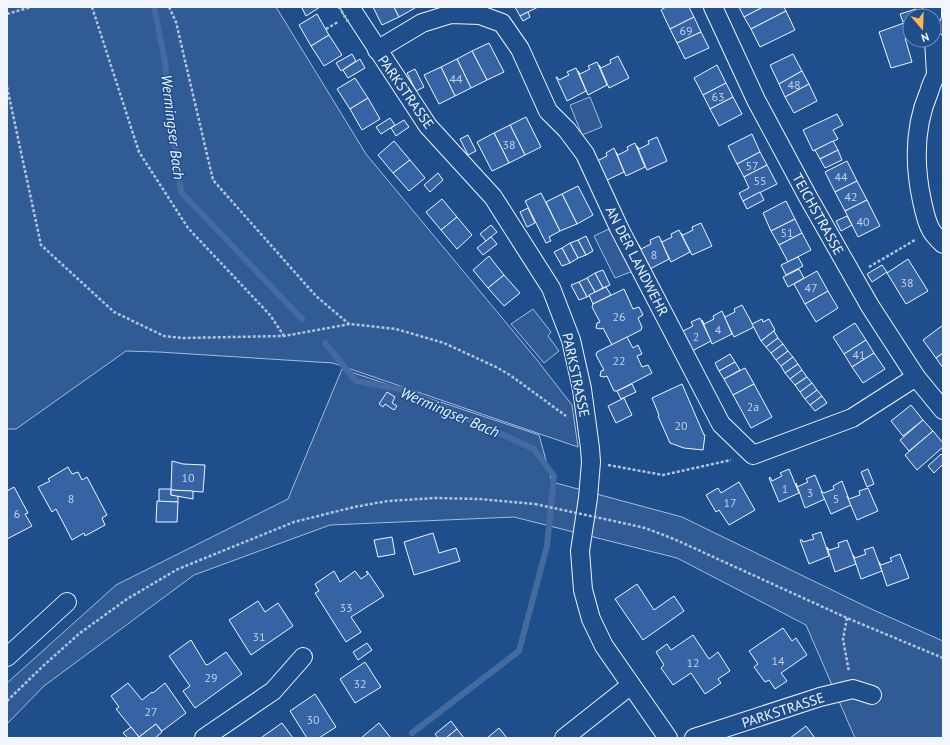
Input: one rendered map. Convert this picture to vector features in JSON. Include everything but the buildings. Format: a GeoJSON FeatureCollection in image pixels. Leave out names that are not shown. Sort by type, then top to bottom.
{"type":"FeatureCollection","features":[{"type":"Feature","properties":{"kind":"street","name":"PARKSTRASSE"},"geometry":{"type":"LineString","coordinates":[[350,7],[428,126],[493,197],[551,288],[571,340],[582,389],[588,432],[591,462],[588,498],[580,551],[583,590],[591,619],[604,646],[668,738]]}},
{"type":"Feature","properties":{"kind":"street","name":"TEICHSTRASSE"},"geometry":{"type":"LineString","coordinates":[[713,7],[760,106],[808,197],[870,306],[916,376],[943,410]]}},
{"type":"Feature","properties":{"kind":"street","name":"AN DER LANDWEHR"},"geometry":{"type":"LineString","coordinates":[[377,50],[422,23],[450,14],[477,11],[502,22],[520,49],[548,111],[567,130],[585,154],[619,228],[721,424],[752,455]]}},
{"type":"Feature","properties":{"kind":"street"},"geometry":{"type":"LineString","coordinates":[[936,48],[940,72],[926,98],[919,122],[916,154],[919,185],[924,211],[931,231],[943,244]]}},
{"type":"Feature","properties":{"kind":"street"},"geometry":{"type":"LineString","coordinates":[[752,455],[852,418],[916,376]]}},
{"type":"Feature","properties":{"kind":"street"},"geometry":{"type":"LineString","coordinates":[[7,657],[68,602]]}},
{"type":"Feature","properties":{"kind":"street"},"geometry":{"type":"LineString","coordinates":[[204,738],[273,691],[303,657]]}},
{"type":"Feature","properties":{"kind":"street"},"geometry":{"type":"LineString","coordinates":[[564,738],[631,685]]}},
{"type":"Feature","properties":{"kind":"street","name":"PARKSTRASSE"},"geometry":{"type":"LineString","coordinates":[[694,738],[853,689]]}},
{"type":"Feature","properties":{"kind":"street"},"geometry":{"type":"LineString","coordinates":[[853,689],[872,695]]}},
{"type":"Feature","properties":{"kind":"path"},"geometry":{"type":"LineString","coordinates":[[7,14],[31,7]]}},
{"type":"Feature","properties":{"kind":"path"},"geometry":{"type":"LineString","coordinates":[[92,7],[140,152],[188,228],[270,315],[284,336]]}},
{"type":"Feature","properties":{"kind":"path"},"geometry":{"type":"LineString","coordinates":[[169,7],[176,22],[213,180],[316,296],[350,324]]}},
{"type":"Feature","properties":{"kind":"path"},"geometry":{"type":"LineString","coordinates":[[7,87],[41,245],[114,312],[164,336],[183,338],[284,336],[350,324],[396,329],[444,343],[510,375],[588,432]]}},
{"type":"Feature","properties":{"kind":"path"},"geometry":{"type":"LineString","coordinates":[[853,276],[931,231]]}},
{"type":"Feature","properties":{"kind":"path"},"geometry":{"type":"LineString","coordinates":[[606,464],[663,475],[752,455]]}},
{"type":"Feature","properties":{"kind":"path"},"geometry":{"type":"LineString","coordinates":[[7,701],[80,633],[127,599],[178,569],[294,522],[354,507],[396,500],[435,498],[464,498],[535,504],[645,528],[674,539],[847,618],[943,658]]}},
{"type":"Feature","properties":{"kind":"path"},"geometry":{"type":"LineString","coordinates":[[847,618],[843,639],[853,689]]}},
{"type":"Feature","properties":{"kind":"shaded area"},"geometry":{"type":"Polygon","coordinates":[[[7,7],[276,7],[366,154],[537,360],[572,405],[578,447],[333,363],[159,352],[126,351],[16,429],[7,429],[7,7]]]}},
{"type":"Feature","properties":{"kind":"shaded area"},"geometry":{"type":"Polygon","coordinates":[[[590,97],[602,127],[582,135],[570,105],[590,97]]]}},
{"type":"Feature","properties":{"kind":"shaded area"},"geometry":{"type":"Polygon","coordinates":[[[611,228],[633,271],[615,278],[594,236],[611,228]]]}},
{"type":"Feature","properties":{"kind":"shaded area"},"geometry":{"type":"Polygon","coordinates":[[[533,309],[551,332],[548,336],[559,351],[544,363],[511,324],[533,309]]]}},
{"type":"Feature","properties":{"kind":"shaded area"},"geometry":{"type":"Polygon","coordinates":[[[342,369],[539,435],[552,482],[682,517],[869,608],[943,641],[943,738],[855,738],[806,625],[677,558],[514,517],[330,525],[194,575],[44,686],[7,724],[7,683],[116,585],[288,499],[342,369]]]}},
{"type":"Feature","properties":{"kind":"waterway","name":"Wermingser Bach"},"geometry":{"type":"LineString","coordinates":[[154,7],[164,56],[181,192],[302,319]]}},
{"type":"Feature","properties":{"kind":"waterway"},"geometry":{"type":"LineString","coordinates":[[325,343],[356,381],[405,390],[534,449],[554,476],[547,546],[519,651],[412,733]]}},
{"type":"Feature","properties":{"kind":"hedge"},"geometry":{"type":"LineString","coordinates":[[339,7],[349,23]]}}]}
